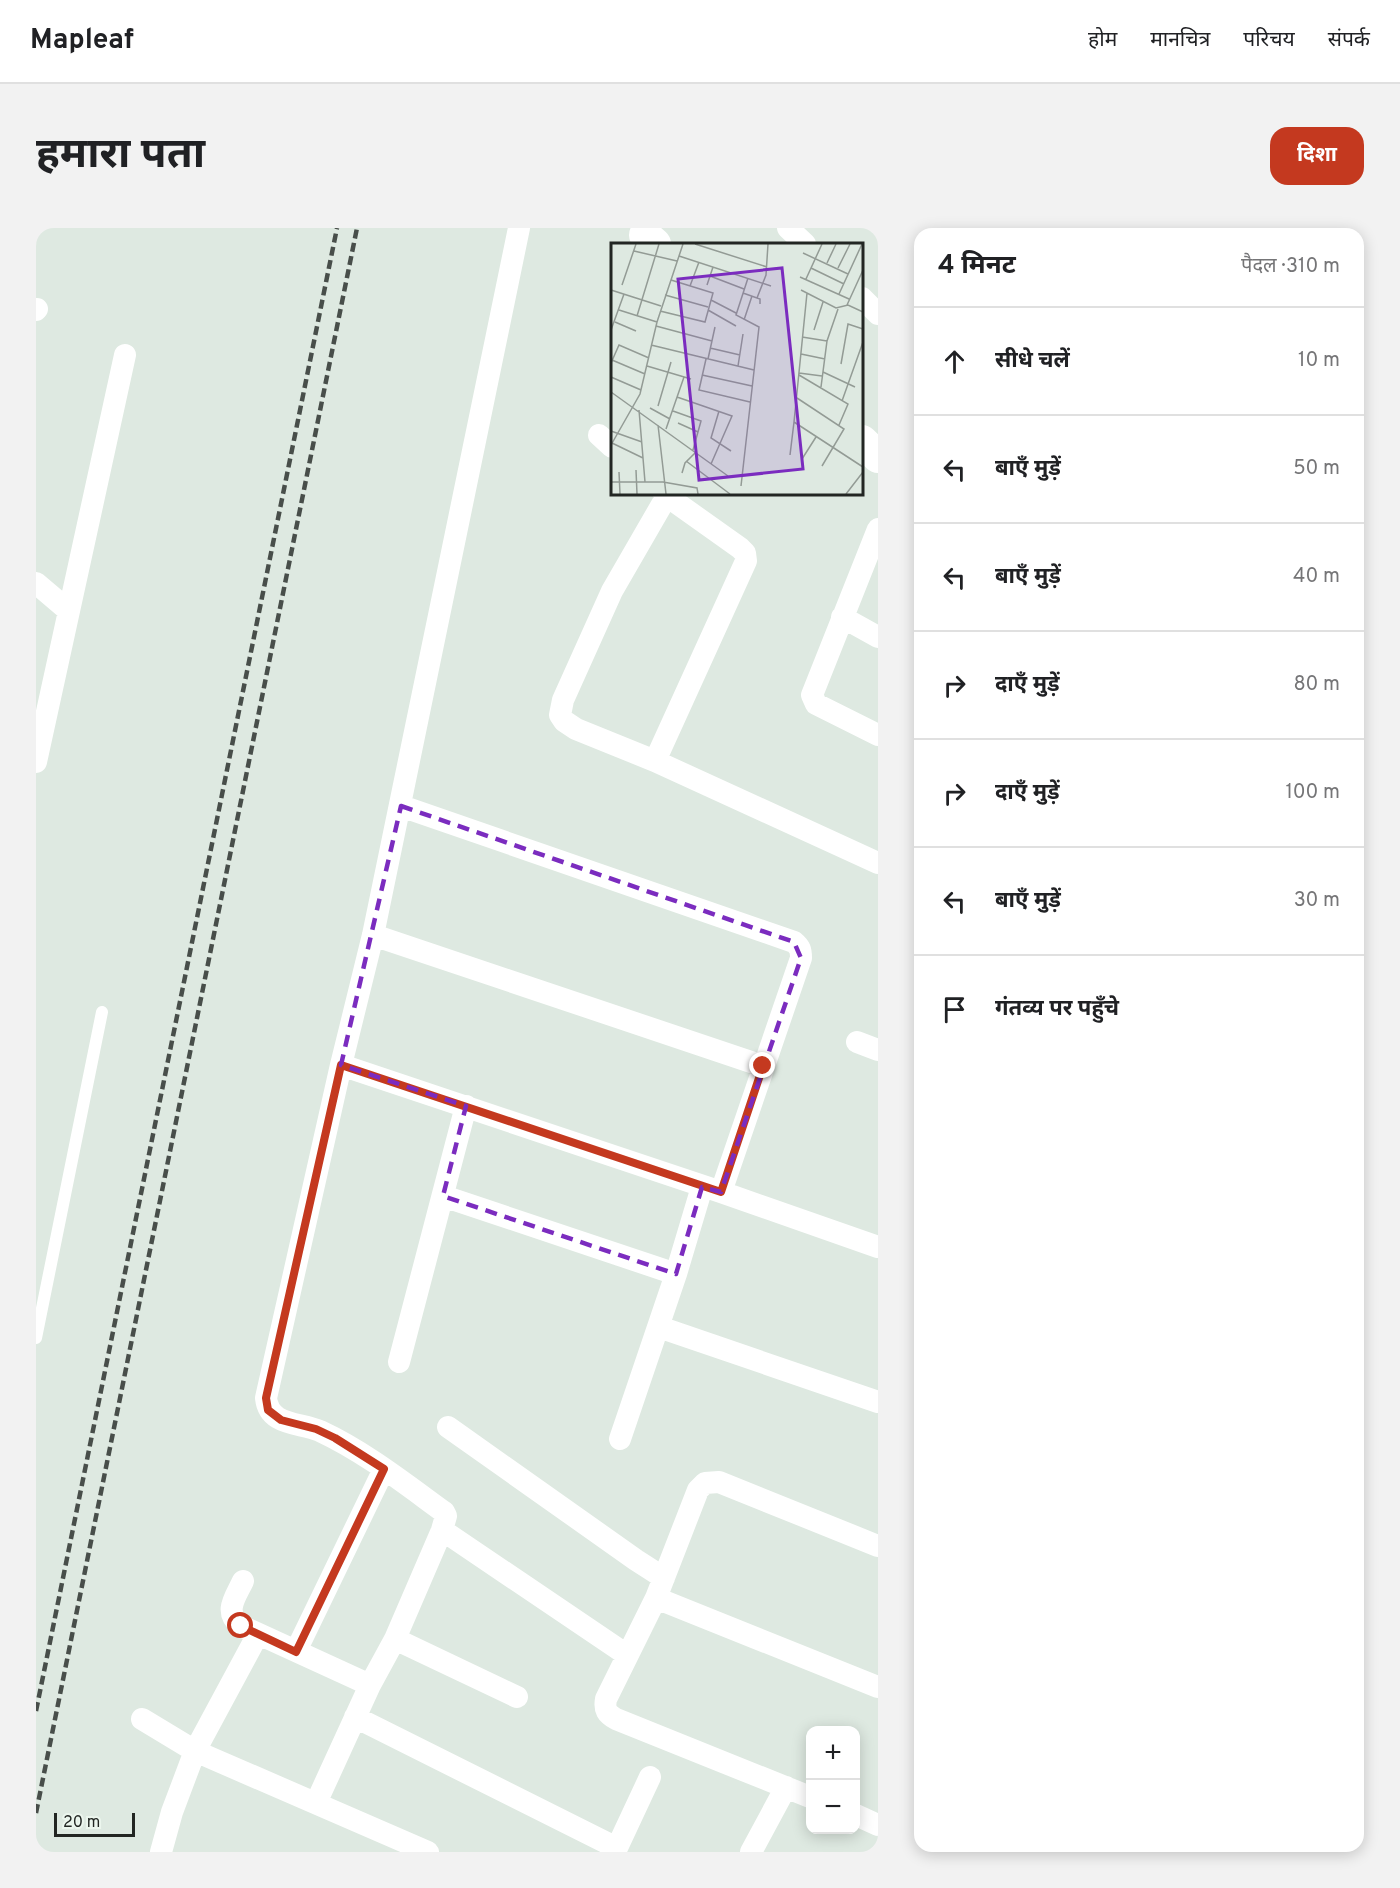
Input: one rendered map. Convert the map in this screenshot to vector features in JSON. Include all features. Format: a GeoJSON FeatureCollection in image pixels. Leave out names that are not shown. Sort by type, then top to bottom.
{"type":"FeatureCollection","features":[{"type":"Feature","properties":{"kind":"street"},"geometry":{"type":"LineString","coordinates":[[316,1803],[370,1685],[395,1639],[446,1520],[444,1512],[384,1469],[335,1438],[316,1429],[281,1420],[268,1410],[266,1398],[401,806],[519,228]]}},
{"type":"Feature","properties":{"kind":"street"},"geometry":{"type":"LineString","coordinates":[[788,228],[804,243]]}},
{"type":"Feature","properties":{"kind":"street"},"geometry":{"type":"LineString","coordinates":[[863,300],[878,314]]}},
{"type":"Feature","properties":{"kind":"street"},"geometry":{"type":"LineString","coordinates":[[36,762],[125,355]]}},
{"type":"Feature","properties":{"kind":"street"},"geometry":{"type":"LineString","coordinates":[[665,495],[612,591],[561,709],[564,721],[576,729],[655,761],[878,862]]}},
{"type":"Feature","properties":{"kind":"street"},"geometry":{"type":"LineString","coordinates":[[655,761],[746,561],[745,553],[740,548],[667,495]]}},
{"type":"Feature","properties":{"kind":"street"},"geometry":{"type":"LineString","coordinates":[[878,529],[812,690],[812,700],[816,704],[878,735]]}},
{"type":"Feature","properties":{"kind":"street"},"geometry":{"type":"LineString","coordinates":[[36,583],[69,611]]}},
{"type":"Feature","properties":{"kind":"street"},"geometry":{"type":"LineString","coordinates":[[842,617],[878,637]]}},
{"type":"Feature","properties":{"kind":"street"},"geometry":{"type":"LineString","coordinates":[[401,806],[794,942],[801,950],[801,958],[763,1066],[676,1274],[620,1439]]}},
{"type":"Feature","properties":{"kind":"street"},"geometry":{"type":"LineString","coordinates":[[373,935],[763,1066]]}},
{"type":"Feature","properties":{"kind":"street"},"geometry":{"type":"LineString","coordinates":[[857,1042],[878,1050]]}},
{"type":"Feature","properties":{"kind":"street"},"geometry":{"type":"LineString","coordinates":[[341,1065],[878,1247]]}},
{"type":"Feature","properties":{"kind":"street"},"geometry":{"type":"LineString","coordinates":[[399,1362],[466,1106]]}},
{"type":"Feature","properties":{"kind":"street"},"geometry":{"type":"LineString","coordinates":[[443,1196],[676,1274]]}},
{"type":"Feature","properties":{"kind":"street"},"geometry":{"type":"LineString","coordinates":[[658,1327],[878,1402]]}},
{"type":"Feature","properties":{"kind":"street"},"geometry":{"type":"LineString","coordinates":[[447,1427],[636,1560],[660,1588],[878,1687]]}},
{"type":"Feature","properties":{"kind":"street"},"geometry":{"type":"LineString","coordinates":[[296,1652],[384,1469]]}},
{"type":"Feature","properties":{"kind":"street"},"geometry":{"type":"LineString","coordinates":[[806,1795],[610,1716],[604,1707],[608,1692],[660,1588],[698,1490],[705,1483],[719,1482],[878,1546]]}},
{"type":"Feature","properties":{"kind":"street"},"geometry":{"type":"LineString","coordinates":[[442,1530],[627,1655]]}},
{"type":"Feature","properties":{"kind":"street"},"geometry":{"type":"LineString","coordinates":[[243,1581],[232,1604],[232,1618],[241,1626],[370,1685]]}},
{"type":"Feature","properties":{"kind":"street"},"geometry":{"type":"LineString","coordinates":[[161,1852],[172,1812],[195,1751],[258,1634]]}},
{"type":"Feature","properties":{"kind":"street"},"geometry":{"type":"LineString","coordinates":[[395,1639],[517,1697]]}},
{"type":"Feature","properties":{"kind":"street"},"geometry":{"type":"LineString","coordinates":[[355,1717],[616,1850],[650,1777]]}},
{"type":"Feature","properties":{"kind":"street"},"geometry":{"type":"LineString","coordinates":[[142,1719],[195,1751],[428,1852]]}},
{"type":"Feature","properties":{"kind":"street"},"geometry":{"type":"LineString","coordinates":[[751,1852],[786,1787]]}},
{"type":"Feature","properties":{"kind":"street"},"geometry":{"type":"LineString","coordinates":[[860,1817],[878,1825]]}},
{"type":"Feature","properties":{"kind":"lane"},"geometry":{"type":"LineString","coordinates":[[36,1338],[102,1012]]}},
{"type":"Feature","properties":{"kind":"highlighted area"},"geometry":{"type":"Polygon","coordinates":[[[401,806],[794,942],[801,958],[721,1192],[702,1187],[676,1274],[443,1196],[466,1106],[341,1065],[401,806]]]}},
{"type":"Feature","properties":{"kind":"railway"},"geometry":{"type":"LineString","coordinates":[[36,1711],[337,228]]}},
{"type":"Feature","properties":{"kind":"railway"},"geometry":{"type":"LineString","coordinates":[[36,1813],[357,228]]}},
{"type":"Feature","properties":{"kind":"route"},"geometry":{"type":"LineString","coordinates":[[241,1626],[296,1652],[384,1469],[335,1438],[316,1429],[281,1420],[268,1410],[266,1398],[341,1065],[721,1192],[763,1066]]}}]}
